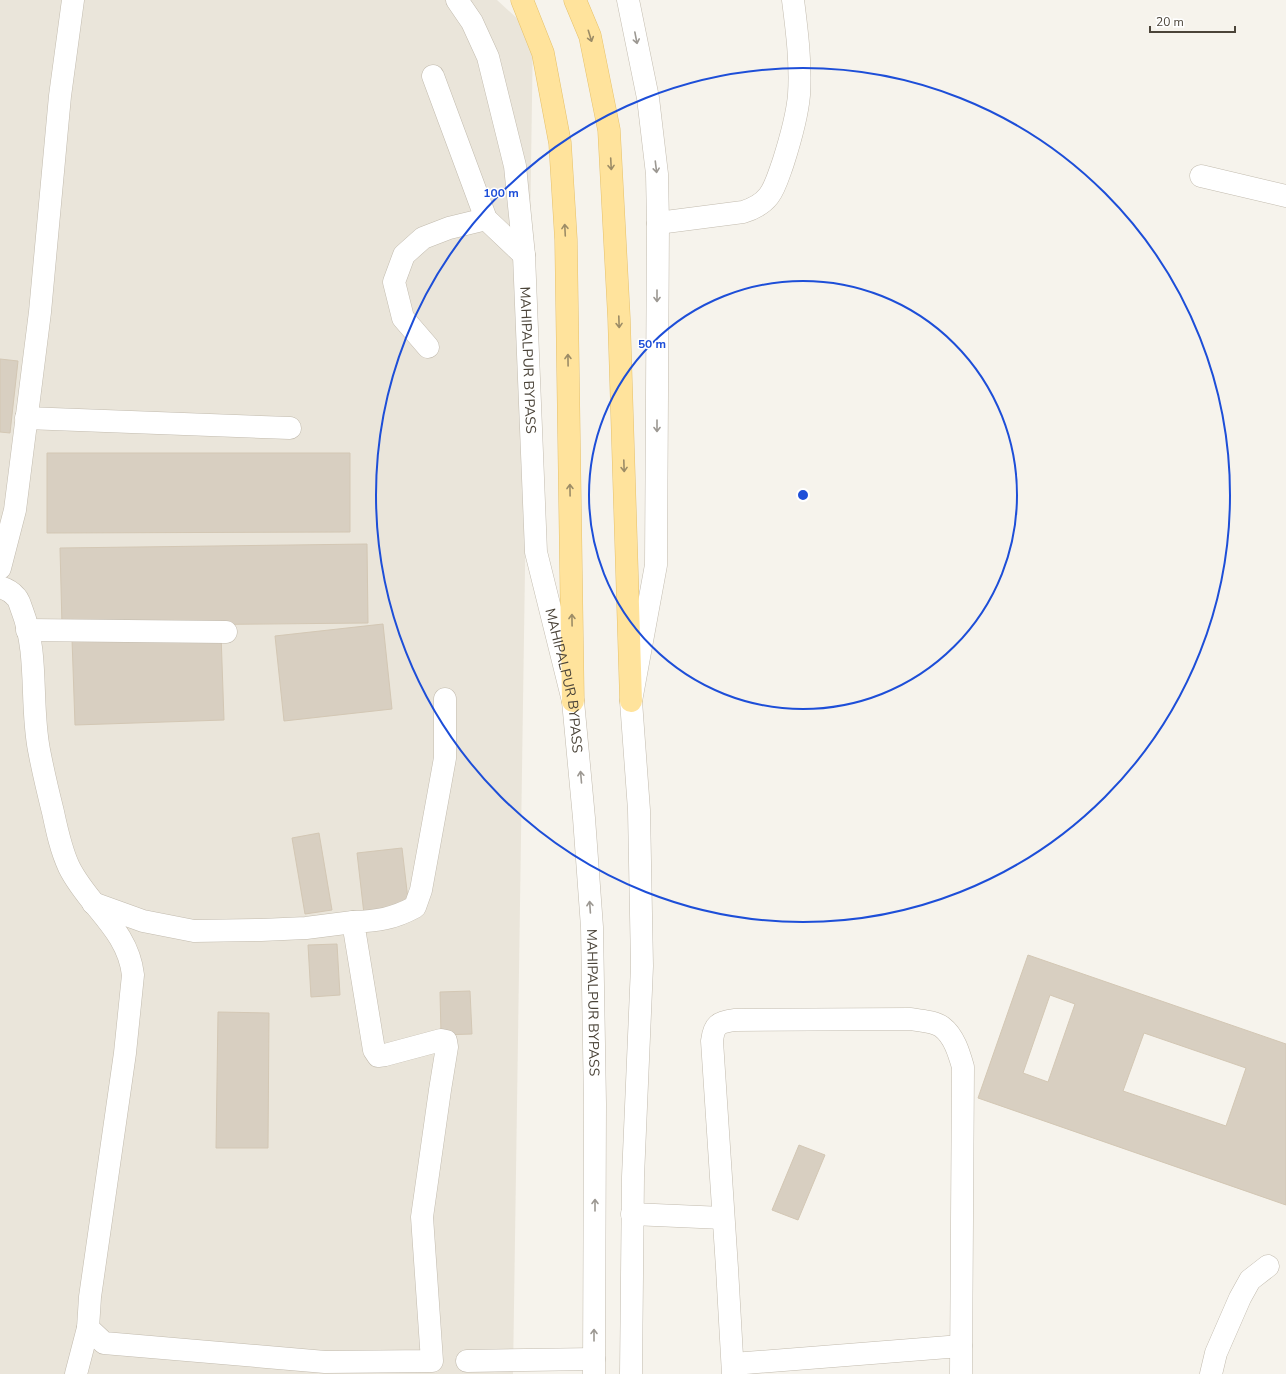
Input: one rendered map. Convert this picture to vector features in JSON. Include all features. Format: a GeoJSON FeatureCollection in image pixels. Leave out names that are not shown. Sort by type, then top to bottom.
{"type":"FeatureCollection","features":[{"type":"Feature","properties":{"kind":"main road"},"geometry":{"type":"LineString","coordinates":[[522,0],[543,53],[560,143],[566,240],[573,701]]}},
{"type":"Feature","properties":{"kind":"main road"},"geometry":{"type":"LineString","coordinates":[[575,0],[590,36],[609,130],[618,310],[632,701]]}},
{"type":"Feature","properties":{"kind":"street"},"geometry":{"type":"LineString","coordinates":[[0,568],[15,510],[40,312],[60,96],[72,0]]}},
{"type":"Feature","properties":{"kind":"street","name":"MAHIPALPUR BYPASS"},"geometry":{"type":"LineString","coordinates":[[457,0],[472,22],[488,57],[515,166],[524,255],[536,552],[573,701],[592,927],[595,1104],[594,1367]]}},
{"type":"Feature","properties":{"kind":"street"},"geometry":{"type":"LineString","coordinates":[[628,0],[648,98],[656,174],[658,224],[656,565],[632,701],[639,810],[642,966],[632,1214],[631,1374]]}},
{"type":"Feature","properties":{"kind":"street"},"geometry":{"type":"LineString","coordinates":[[658,224],[743,212],[756,208],[767,200],[775,186],[790,142],[799,94],[798,54],[793,0]]}},
{"type":"Feature","properties":{"kind":"street"},"geometry":{"type":"LineString","coordinates":[[433,76],[486,219],[524,255]]}},
{"type":"Feature","properties":{"kind":"street"},"geometry":{"type":"LineString","coordinates":[[1201,176],[1286,196]]}},
{"type":"Feature","properties":{"kind":"street"},"geometry":{"type":"LineString","coordinates":[[428,347],[403,318],[394,282],[404,255],[423,238],[449,228],[486,219]]}},
{"type":"Feature","properties":{"kind":"street"},"geometry":{"type":"LineString","coordinates":[[26,418],[290,428]]}},
{"type":"Feature","properties":{"kind":"street"},"geometry":{"type":"LineString","coordinates":[[0,587],[8,590],[17,597],[26,621],[31,649],[35,724],[39,750],[61,847],[69,868],[82,889],[119,934],[132,962],[133,974],[125,1053],[90,1297],[88,1328],[76,1374]]}},
{"type":"Feature","properties":{"kind":"street"},"geometry":{"type":"LineString","coordinates":[[27,630],[226,632]]}},
{"type":"Feature","properties":{"kind":"street"},"geometry":{"type":"LineString","coordinates":[[93,903],[143,921],[194,931],[306,928],[380,920],[401,915],[415,908],[421,890],[446,758],[445,699]]}},
{"type":"Feature","properties":{"kind":"street"},"geometry":{"type":"LineString","coordinates":[[88,1328],[104,1343],[325,1368],[432,1361],[422,1217],[447,1047],[446,1041],[440,1040],[378,1056],[374,1050],[353,922]]}},
{"type":"Feature","properties":{"kind":"street"},"geometry":{"type":"LineString","coordinates":[[961,1346],[733,1369],[712,1041],[713,1032],[716,1025],[726,1021],[735,1020],[911,1019],[929,1022],[942,1027],[952,1039],[959,1052],[963,1067],[963,1261],[961,1374]]}},
{"type":"Feature","properties":{"kind":"street"},"geometry":{"type":"LineString","coordinates":[[632,1214],[723,1218]]}},
{"type":"Feature","properties":{"kind":"street"},"geometry":{"type":"LineString","coordinates":[[1211,1374],[1216,1353],[1240,1298],[1250,1280],[1268,1266]]}},
{"type":"Feature","properties":{"kind":"street"},"geometry":{"type":"LineString","coordinates":[[467,1361],[594,1367]]}},
{"type":"Feature","properties":{"kind":"shaded area"},"geometry":{"type":"Polygon","coordinates":[[[0,0],[497,0],[533,33],[513,1374],[0,1374],[0,0]]]}},
{"type":"Feature","properties":{"kind":"building"},"geometry":{"type":"Polygon","coordinates":[[[0,359],[18,361],[10,433],[0,432],[0,359]]]}},
{"type":"Feature","properties":{"kind":"building"},"geometry":{"type":"Polygon","coordinates":[[[47,453],[350,453],[350,532],[47,533],[47,453]]]}},
{"type":"Feature","properties":{"kind":"building"},"geometry":{"type":"Polygon","coordinates":[[[367,544],[368,623],[62,626],[60,548],[367,544]]]}},
{"type":"Feature","properties":{"kind":"building"},"geometry":{"type":"Polygon","coordinates":[[[383,624],[392,709],[284,721],[275,636],[383,624]]]}},
{"type":"Feature","properties":{"kind":"building"},"geometry":{"type":"Polygon","coordinates":[[[221,634],[224,720],[75,725],[72,639],[221,634]]]}},
{"type":"Feature","properties":{"kind":"building"},"geometry":{"type":"Polygon","coordinates":[[[319,833],[332,910],[305,914],[292,838],[319,833]]]}},
{"type":"Feature","properties":{"kind":"building"},"geometry":{"type":"Polygon","coordinates":[[[402,848],[409,908],[364,914],[357,853],[402,848]]]}},
{"type":"Feature","properties":{"kind":"building"},"geometry":{"type":"Polygon","coordinates":[[[337,944],[340,995],[311,997],[308,945],[337,944]]]}},
{"type":"Feature","properties":{"kind":"building"},"geometry":{"type":"Polygon","coordinates":[[[1028,955],[1286,1044],[1286,1205],[978,1098],[1028,955]],[[1050,995],[1023,1073],[1048,1082],[1075,1004],[1050,995]],[[1144,1033],[1123,1091],[1226,1126],[1246,1068],[1144,1033]]]}},
{"type":"Feature","properties":{"kind":"building"},"geometry":{"type":"Polygon","coordinates":[[[470,991],[472,1034],[441,1035],[440,992],[470,991]]]}},
{"type":"Feature","properties":{"kind":"building"},"geometry":{"type":"Polygon","coordinates":[[[218,1012],[269,1013],[268,1148],[216,1148],[218,1012]]]}},
{"type":"Feature","properties":{"kind":"building"},"geometry":{"type":"Polygon","coordinates":[[[799,1145],[825,1155],[798,1220],[772,1210],[799,1145]]]}}]}
